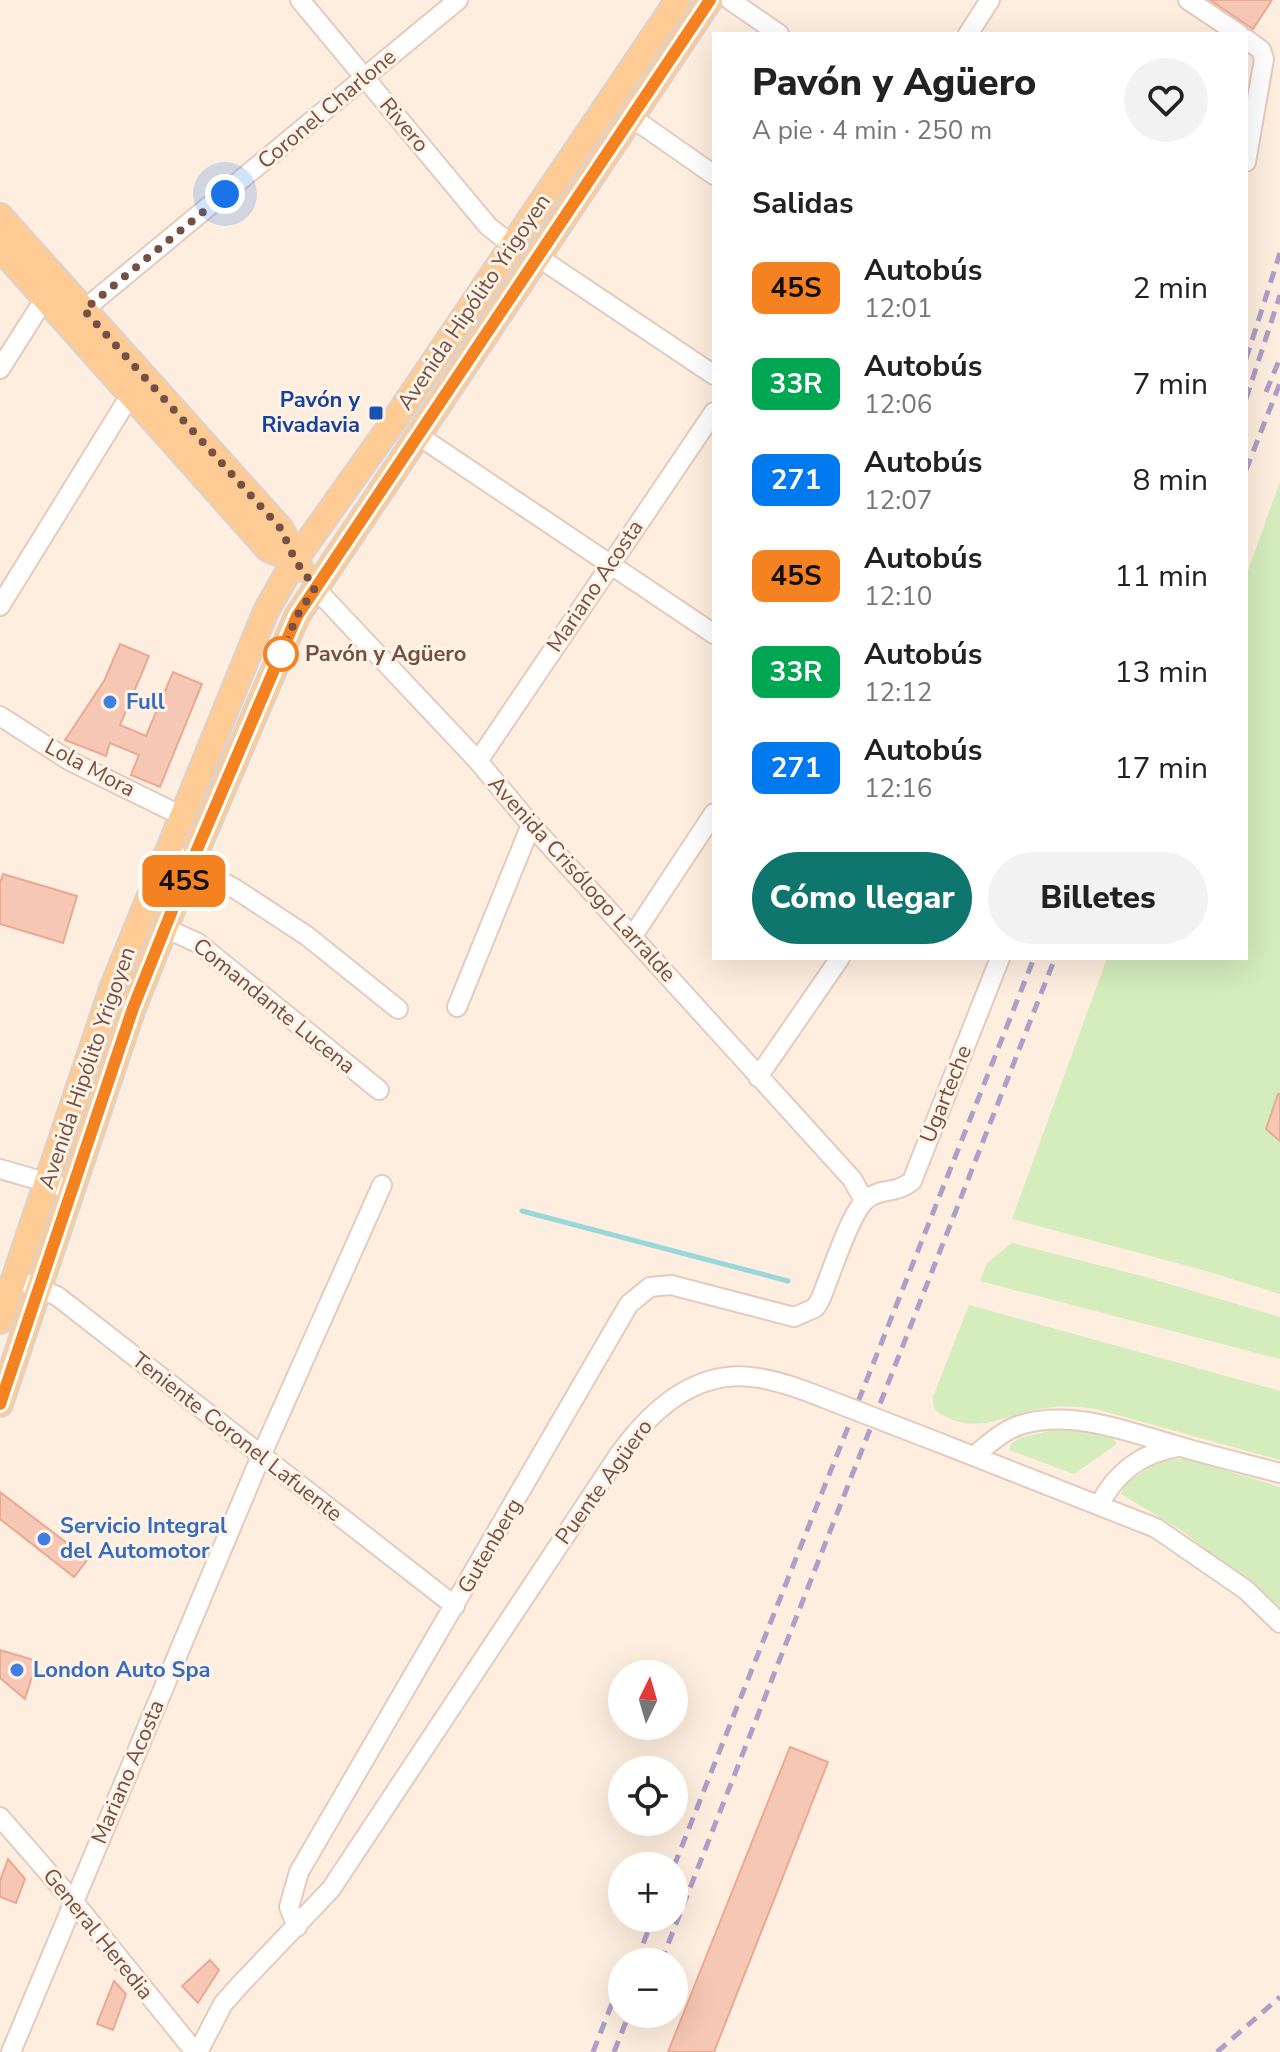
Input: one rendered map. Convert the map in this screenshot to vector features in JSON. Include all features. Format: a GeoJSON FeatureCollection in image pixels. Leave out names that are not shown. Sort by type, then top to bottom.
{"type":"FeatureCollection","features":[{"type":"Feature","properties":{"kind":"main road","name":"Avenida Hipólito Yrigoyen"},"geometry":{"type":"LineString","coordinates":[[0,1321],[113,986],[266,611],[295,560],[391,425],[678,0]]}},
{"type":"Feature","properties":{"kind":"main road","name":"Avenida Hipólito Yrigoyen"},"geometry":{"type":"LineString","coordinates":[[0,1404],[133,1008],[297,616],[710,0]]}},
{"type":"Feature","properties":{"kind":"main road"},"geometry":{"type":"LineString","coordinates":[[0,216],[52,291]]}},
{"type":"Feature","properties":{"kind":"main road"},"geometry":{"type":"LineString","coordinates":[[0,248],[52,291],[76,317],[131,394],[268,549],[295,560]]}},
{"type":"Feature","properties":{"kind":"main road","name":"Avenida Crisólogo Larralde"},"geometry":{"type":"LineString","coordinates":[[76,317],[281,529],[295,560],[315,588]]}},
{"type":"Feature","properties":{"kind":"street","name":"Rivero"},"geometry":{"type":"LineString","coordinates":[[300,0],[488,226],[512,245]]}},
{"type":"Feature","properties":{"kind":"street","name":"Coronel Charlone"},"geometry":{"type":"LineString","coordinates":[[76,317],[458,0]]}},
{"type":"Feature","properties":{"kind":"street"},"geometry":{"type":"LineString","coordinates":[[730,0],[776,32]]}},
{"type":"Feature","properties":{"kind":"street"},"geometry":{"type":"LineString","coordinates":[[969,32],[990,0]]}},
{"type":"Feature","properties":{"kind":"street"},"geometry":{"type":"LineString","coordinates":[[1188,0],[1236,32]]}},
{"type":"Feature","properties":{"kind":"street"},"geometry":{"type":"LineString","coordinates":[[1248,40],[1261,50],[1264,59],[1248,151]]}},
{"type":"Feature","properties":{"kind":"street"},"geometry":{"type":"LineString","coordinates":[[631,117],[712,174]]}},
{"type":"Feature","properties":{"kind":"street"},"geometry":{"type":"LineString","coordinates":[[538,257],[712,374]]}},
{"type":"Feature","properties":{"kind":"street"},"geometry":{"type":"LineString","coordinates":[[0,369],[52,291]]}},
{"type":"Feature","properties":{"kind":"street"},"geometry":{"type":"LineString","coordinates":[[0,606],[131,394]]}},
{"type":"Feature","properties":{"kind":"street","name":"Mariano Acosta"},"geometry":{"type":"LineString","coordinates":[[478,761],[712,415]]}},
{"type":"Feature","properties":{"kind":"street"},"geometry":{"type":"LineString","coordinates":[[419,436],[712,633]]}},
{"type":"Feature","properties":{"kind":"street","name":"Avenida Crisólogo Larralde"},"geometry":{"type":"LineString","coordinates":[[315,588],[478,761],[531,825],[852,1179],[864,1200]]}},
{"type":"Feature","properties":{"kind":"street","name":"Lola Mora"},"geometry":{"type":"LineString","coordinates":[[0,716],[70,761],[182,816]]}},
{"type":"Feature","properties":{"kind":"street"},"geometry":{"type":"LineString","coordinates":[[632,937],[712,816]]}},
{"type":"Feature","properties":{"kind":"street"},"geometry":{"type":"LineString","coordinates":[[457,1007],[531,825]]}},
{"type":"Feature","properties":{"kind":"street"},"geometry":{"type":"LineString","coordinates":[[169,851],[237,890],[307,936],[398,1009]]}},
{"type":"Feature","properties":{"kind":"street","name":"Comandante Lucena"},"geometry":{"type":"LineString","coordinates":[[165,928],[198,943],[379,1090]]}},
{"type":"Feature","properties":{"kind":"street"},"geometry":{"type":"LineString","coordinates":[[758,1077],[839,960]]}},
{"type":"Feature","properties":{"kind":"street","name":"Ugarteche"},"geometry":{"type":"LineString","coordinates":[[864,1200],[876,1193],[901,1190],[912,1181],[999,960]]}},
{"type":"Feature","properties":{"kind":"street"},"geometry":{"type":"LineString","coordinates":[[0,1169],[72,1191]]}},
{"type":"Feature","properties":{"kind":"street","name":"Mariano Acosta"},"geometry":{"type":"LineString","coordinates":[[11,2052],[261,1456],[382,1185]]}},
{"type":"Feature","properties":{"kind":"street","name":"Gutenberg"},"geometry":{"type":"LineString","coordinates":[[297,1927],[289,1907],[299,1872],[629,1304],[650,1287],[671,1285],[780,1315],[794,1317],[805,1314],[820,1300],[857,1209],[864,1200]]}},
{"type":"Feature","properties":{"kind":"street","name":"Teniente Coronel Lafuente"},"geometry":{"type":"LineString","coordinates":[[14,1280],[57,1296],[455,1606]]}},
{"type":"Feature","properties":{"kind":"street","name":"Puente Agüero"},"geometry":{"type":"LineString","coordinates":[[297,1927],[331,1889],[637,1430],[677,1393],[703,1383],[733,1376],[757,1377],[790,1385],[1100,1504],[1156,1528],[1198,1555],[1246,1590],[1280,1623]]}},
{"type":"Feature","properties":{"kind":"street"},"geometry":{"type":"LineString","coordinates":[[974,1456],[1017,1426],[1051,1420],[1099,1424],[1280,1473]]}},
{"type":"Feature","properties":{"kind":"street"},"geometry":{"type":"LineString","coordinates":[[1100,1504],[1107,1490],[1136,1462],[1164,1449],[1180,1447]]}},
{"type":"Feature","properties":{"kind":"street","name":"General Heredia"},"geometry":{"type":"LineString","coordinates":[[0,1817],[196,2052]]}},
{"type":"Feature","properties":{"kind":"street"},"geometry":{"type":"LineString","coordinates":[[196,2052],[223,2004],[297,1927]]}},
{"type":"Feature","properties":{"kind":"green space"},"geometry":{"type":"Polygon","coordinates":[[[1280,482],[1280,1294],[1012,1219],[1106,960],[1248,960],[1248,570],[1280,482]]]}},
{"type":"Feature","properties":{"kind":"green space"},"geometry":{"type":"Polygon","coordinates":[[[1012,1243],[1149,1278],[1280,1317],[1280,1359],[980,1281],[987,1263],[1012,1243]]]}},
{"type":"Feature","properties":{"kind":"green space"},"geometry":{"type":"Polygon","coordinates":[[[969,1305],[1280,1391],[1280,1460],[1096,1409],[1052,1407],[972,1424],[944,1416],[935,1409],[933,1397],[969,1305]]]}},
{"type":"Feature","properties":{"kind":"green space"},"geometry":{"type":"Polygon","coordinates":[[[1062,1428],[1112,1437],[1117,1444],[1074,1474],[1009,1450],[1019,1438],[1062,1428]]]}},
{"type":"Feature","properties":{"kind":"green space"},"geometry":{"type":"Polygon","coordinates":[[[1184,1458],[1280,1487],[1280,1607],[1181,1530],[1121,1494],[1124,1485],[1156,1463],[1184,1458]]]}},
{"type":"Feature","properties":{"kind":"building"},"geometry":{"type":"Polygon","coordinates":[[[1210,0],[1272,0],[1253,29],[1210,0]]]}},
{"type":"Feature","properties":{"kind":"building"},"geometry":{"type":"Polygon","coordinates":[[[120,644],[149,656],[120,725],[146,736],[173,672],[202,684],[160,787],[131,775],[139,755],[110,743],[106,756],[65,740],[104,681],[120,644]]]}},
{"type":"Feature","properties":{"kind":"building"},"geometry":{"type":"Polygon","coordinates":[[[3,874],[77,896],[63,943],[0,924],[0,883],[3,874]]]}},
{"type":"Feature","properties":{"kind":"building"},"geometry":{"type":"Polygon","coordinates":[[[1280,1094],[1280,1141],[1266,1129],[1280,1094]]]}},
{"type":"Feature","properties":{"kind":"building","name":"Servicio Integral del Automotor"},"geometry":{"type":"Polygon","coordinates":[[[0,1492],[88,1559],[74,1577],[0,1519],[0,1492]]]}},
{"type":"Feature","properties":{"kind":"building","name":"London Auto Spa"},"geometry":{"type":"Polygon","coordinates":[[[0,1650],[37,1661],[25,1699],[0,1678],[0,1650]]]}},
{"type":"Feature","properties":{"kind":"building"},"geometry":{"type":"Polygon","coordinates":[[[790,1747],[828,1762],[714,2052],[668,2052],[678,2028],[688,2028],[688,2002],[790,1747]]]}},
{"type":"Feature","properties":{"kind":"building"},"geometry":{"type":"Polygon","coordinates":[[[8,1859],[25,1879],[16,1903],[0,1897],[0,1881],[8,1859]]]}},
{"type":"Feature","properties":{"kind":"building"},"geometry":{"type":"Polygon","coordinates":[[[210,1960],[219,1970],[198,2003],[182,1986],[210,1960]]]}},
{"type":"Feature","properties":{"kind":"building"},"geometry":{"type":"Polygon","coordinates":[[[114,1981],[126,1994],[113,2030],[97,2024],[114,1981]]]}},
{"type":"Feature","properties":{"kind":"waterway"},"geometry":{"type":"LineString","coordinates":[[522,1211],[788,1281]]}},
{"type":"Feature","properties":{"kind":"railway"},"geometry":{"type":"LineString","coordinates":[[1248,353],[1280,253]]}},
{"type":"Feature","properties":{"kind":"railway"},"geometry":{"type":"LineString","coordinates":[[1248,393],[1280,295]]}},
{"type":"Feature","properties":{"kind":"railway"},"geometry":{"type":"LineString","coordinates":[[1266,392],[1280,358]]}},
{"type":"Feature","properties":{"kind":"railway"},"geometry":{"type":"LineString","coordinates":[[1248,465],[1280,383]]}},
{"type":"Feature","properties":{"kind":"railway"},"geometry":{"type":"LineString","coordinates":[[680,1852],[1033,960]]}},
{"type":"Feature","properties":{"kind":"railway"},"geometry":{"type":"LineString","coordinates":[[666,1948],[1054,960]]}},
{"type":"Feature","properties":{"kind":"railway"},"geometry":{"type":"LineString","coordinates":[[641,1948],[648,1932]]}},
{"type":"Feature","properties":{"kind":"railway"},"geometry":{"type":"LineString","coordinates":[[1217,2052],[1280,1997]]}},
{"type":"Feature","properties":{"kind":"railway"},"geometry":{"type":"LineString","coordinates":[[593,2052],[608,2014]]}},
{"type":"Feature","properties":{"kind":"railway"},"geometry":{"type":"LineString","coordinates":[[614,2052],[623,2028]]}},
{"type":"Feature","properties":{"kind":"bus line","name":"45S"},"geometry":{"type":"LineString","coordinates":[[0,1404],[133,1008],[297,616],[710,0]]}},
{"type":"Feature","properties":{"kind":"place","name":"Pavón y Rivadavia"},"geometry":{"type":"Point","coordinates":[376,413]}},
{"type":"Feature","properties":{"kind":"place","name":"Pavón y Agüero"},"geometry":{"type":"Point","coordinates":[281,654]}},
{"type":"Feature","properties":{"kind":"place","name":"Full"},"geometry":{"type":"Point","coordinates":[110,702]}},
{"type":"Feature","properties":{"kind":"place","name":"Servicio Integral del Automotor"},"geometry":{"type":"Point","coordinates":[44,1539]}},
{"type":"Feature","properties":{"kind":"place","name":"London Auto Spa"},"geometry":{"type":"Point","coordinates":[17,1670]}},
{"type":"Feature","properties":{"kind":"route"},"geometry":{"type":"LineString","coordinates":[[225,194],[84,310],[281,529],[295,560],[315,588],[297,616],[281,654]]}}]}
